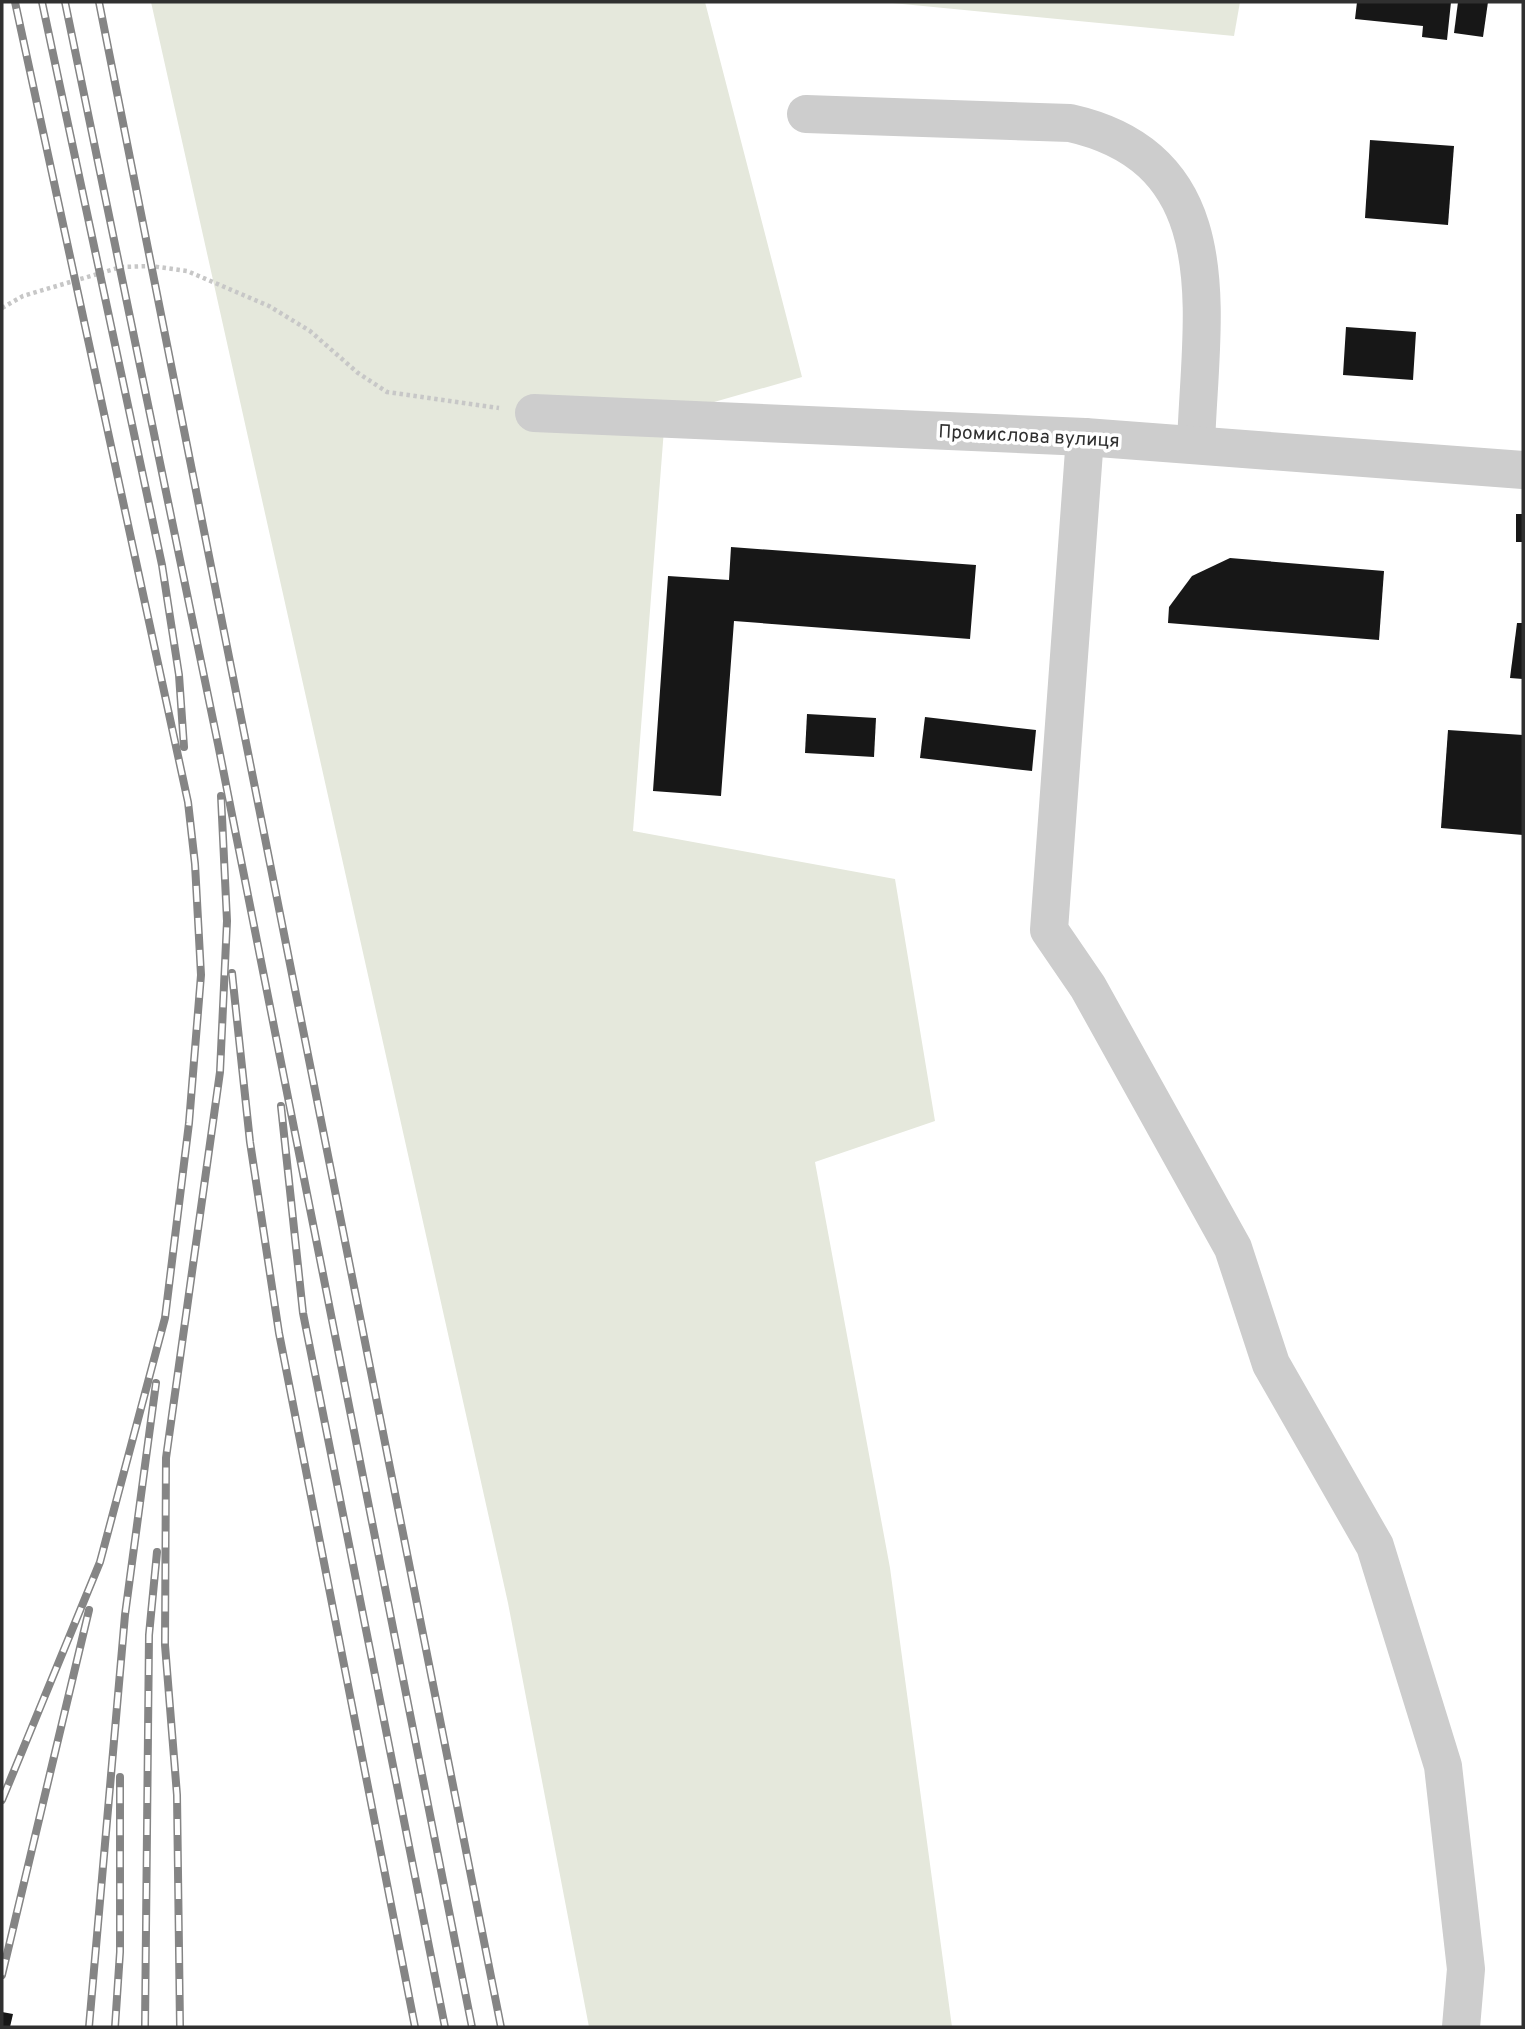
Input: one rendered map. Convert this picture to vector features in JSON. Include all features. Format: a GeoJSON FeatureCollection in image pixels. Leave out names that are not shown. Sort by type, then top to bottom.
{"type":"FeatureCollection","features":[{"type":"Feature","properties":{"kind":"street"},"geometry":{"type":"LineString","coordinates":[[806,114],[1070,123],[1108,135],[1143,156],[1182,203],[1196,241],[1201,281],[1196,445]]}},
{"type":"Feature","properties":{"kind":"street","name":"Промислова вулиця"},"geometry":{"type":"LineString","coordinates":[[534,413],[1085,437],[1523,470]]}},
{"type":"Feature","properties":{"kind":"street"},"geometry":{"type":"LineString","coordinates":[[1085,437],[1049,930],[1101,1011],[1233,1248],[1271,1364],[1375,1546],[1443,1766],[1466,1969],[1461,2027]]}},
{"type":"Feature","properties":{"kind":"path"},"geometry":{"type":"LineString","coordinates":[[2,308],[23,296],[121,267],[151,266],[187,271],[269,306],[310,331],[358,373],[387,392],[534,413]]}},
{"type":"Feature","properties":{"kind":"shaded area"},"geometry":{"type":"Polygon","coordinates":[[[151,2],[705,2],[802,377],[665,416],[633,831],[895,879],[935,1121],[815,1162],[890,1568],[952,2027],[589,2027],[508,1603],[151,2]]]}},
{"type":"Feature","properties":{"kind":"shaded area"},"geometry":{"type":"Polygon","coordinates":[[[882,2],[1240,2],[1234,36],[882,2]]]}},
{"type":"Feature","properties":{"kind":"building"},"geometry":{"type":"Polygon","coordinates":[[[1357,2],[1451,2],[1447,40],[1422,37],[1423,26],[1355,19],[1357,2]]]}},
{"type":"Feature","properties":{"kind":"building"},"geometry":{"type":"Polygon","coordinates":[[[1458,2],[1488,2],[1483,37],[1454,33],[1458,2]]]}},
{"type":"Feature","properties":{"kind":"building"},"geometry":{"type":"Polygon","coordinates":[[[1370,140],[1454,146],[1448,225],[1365,218],[1370,140]]]}},
{"type":"Feature","properties":{"kind":"building"},"geometry":{"type":"Polygon","coordinates":[[[1346,327],[1416,332],[1413,380],[1343,375],[1346,327]]]}},
{"type":"Feature","properties":{"kind":"building"},"geometry":{"type":"Polygon","coordinates":[[[1516,514],[1523,514],[1523,542],[1516,542],[1516,514]]]}},
{"type":"Feature","properties":{"kind":"building"},"geometry":{"type":"Polygon","coordinates":[[[731,547],[976,565],[970,639],[734,621],[721,796],[653,791],[668,576],[729,580],[731,547]]]}},
{"type":"Feature","properties":{"kind":"building"},"geometry":{"type":"Polygon","coordinates":[[[1230,558],[1384,571],[1379,640],[1168,623],[1169,607],[1192,576],[1230,558]]]}},
{"type":"Feature","properties":{"kind":"building"},"geometry":{"type":"Polygon","coordinates":[[[1517,623],[1523,623],[1523,679],[1510,678],[1517,623]]]}},
{"type":"Feature","properties":{"kind":"building"},"geometry":{"type":"Polygon","coordinates":[[[807,714],[876,718],[874,757],[805,753],[807,714]]]}},
{"type":"Feature","properties":{"kind":"building"},"geometry":{"type":"Polygon","coordinates":[[[925,717],[1036,730],[1032,771],[920,758],[925,717]]]}},
{"type":"Feature","properties":{"kind":"building"},"geometry":{"type":"Polygon","coordinates":[[[1448,730],[1523,735],[1523,835],[1441,828],[1448,730]]]}},
{"type":"Feature","properties":{"kind":"building"},"geometry":{"type":"Polygon","coordinates":[[[2,2012],[13,2014],[10,2027],[2,2027],[2,2012]]]}},
{"type":"Feature","properties":{"kind":"railway"},"geometry":{"type":"LineString","coordinates":[[2,1800],[100,1562],[165,1318],[189,1123],[201,975],[195,864],[188,802],[15,2]]}},
{"type":"Feature","properties":{"kind":"railway"},"geometry":{"type":"LineString","coordinates":[[42,2],[162,565],[179,675],[184,747]]}},
{"type":"Feature","properties":{"kind":"railway"},"geometry":{"type":"LineString","coordinates":[[65,2],[218,744],[472,2027]]}},
{"type":"Feature","properties":{"kind":"railway"},"geometry":{"type":"LineString","coordinates":[[99,2],[501,2027]]}},
{"type":"Feature","properties":{"kind":"railway"},"geometry":{"type":"LineString","coordinates":[[180,2027],[177,1795],[165,1645],[166,1458],[220,1072],[227,921],[221,796]]}},
{"type":"Feature","properties":{"kind":"railway"},"geometry":{"type":"LineString","coordinates":[[232,973],[250,1142],[279,1333],[415,2027]]}},
{"type":"Feature","properties":{"kind":"railway"},"geometry":{"type":"LineString","coordinates":[[281,1106],[303,1313],[445,2027]]}},
{"type":"Feature","properties":{"kind":"railway"},"geometry":{"type":"LineString","coordinates":[[89,2027],[125,1615],[156,1383]]}},
{"type":"Feature","properties":{"kind":"railway"},"geometry":{"type":"LineString","coordinates":[[145,2027],[149,1635],[157,1552]]}},
{"type":"Feature","properties":{"kind":"railway"},"geometry":{"type":"LineString","coordinates":[[2,1975],[89,1610]]}},
{"type":"Feature","properties":{"kind":"railway"},"geometry":{"type":"LineString","coordinates":[[115,2027],[120,1952],[120,1777]]}}]}
